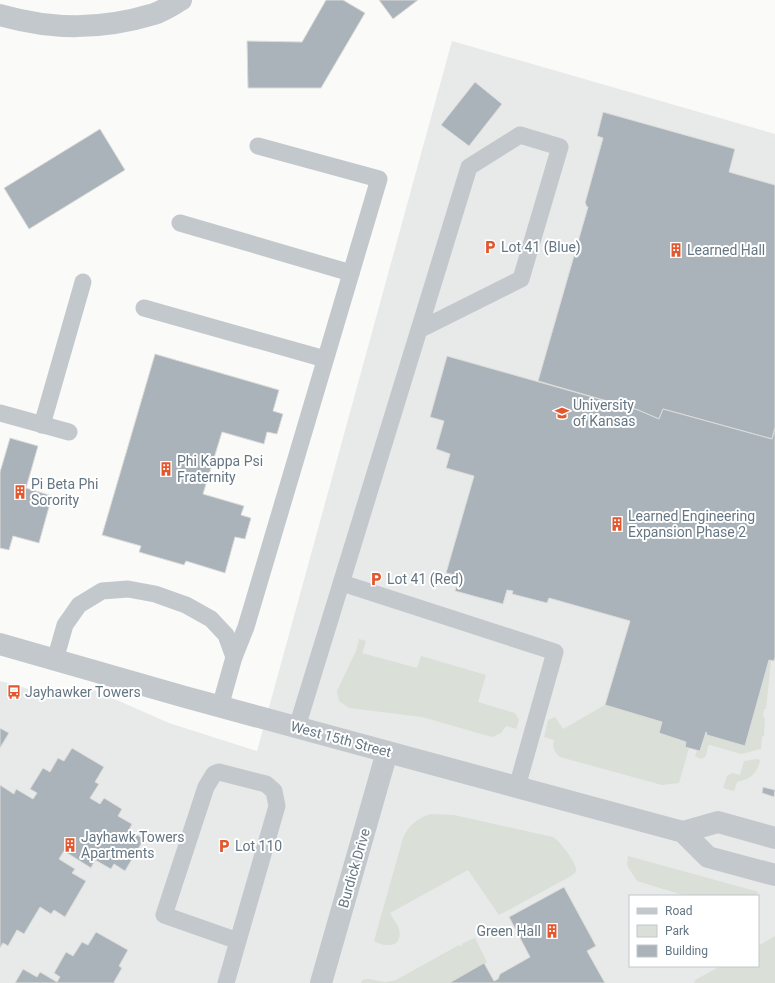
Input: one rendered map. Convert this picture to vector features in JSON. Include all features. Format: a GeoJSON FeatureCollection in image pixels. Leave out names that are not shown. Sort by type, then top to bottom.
{"type":"FeatureCollection","features":[{"type":"Feature","properties":{"kind":"street"},"geometry":{"type":"LineString","coordinates":[[0,15],[25,22],[60,27],[106,25],[155,14],[181,0]]}},
{"type":"Feature","properties":{"kind":"street","name":"West 15th Street"},"geometry":{"type":"LineString","coordinates":[[0,644],[220,707],[683,832],[708,857],[775,875]]}},
{"type":"Feature","properties":{"kind":"street","name":"Burdick Drive"},"geometry":{"type":"LineString","coordinates":[[321,983],[388,752]]}},
{"type":"Feature","properties":{"kind":"street"},"geometry":{"type":"LineString","coordinates":[[683,832],[718,822],[775,838]]}},
{"type":"Feature","properties":{"kind":"lane"},"geometry":{"type":"LineString","coordinates":[[297,727],[469,166],[520,135],[560,147],[521,279],[419,330]]}},
{"type":"Feature","properties":{"kind":"lane"},"geometry":{"type":"LineString","coordinates":[[220,707],[234,657],[246,627],[379,179],[258,146]]}},
{"type":"Feature","properties":{"kind":"lane"},"geometry":{"type":"LineString","coordinates":[[180,223],[351,273]]}},
{"type":"Feature","properties":{"kind":"lane"},"geometry":{"type":"LineString","coordinates":[[42,425],[83,282]]}},
{"type":"Feature","properties":{"kind":"lane"},"geometry":{"type":"LineString","coordinates":[[144,308],[325,360]]}},
{"type":"Feature","properties":{"kind":"lane"},"geometry":{"type":"LineString","coordinates":[[0,413],[69,432]]}},
{"type":"Feature","properties":{"kind":"lane"},"geometry":{"type":"LineString","coordinates":[[342,582],[555,652],[517,787]]}},
{"type":"Feature","properties":{"kind":"lane"},"geometry":{"type":"LineString","coordinates":[[55,660],[65,625],[80,605],[102,591],[128,589],[155,594],[186,605],[211,619],[226,635],[234,657]]}},
{"type":"Feature","properties":{"kind":"lane"},"geometry":{"type":"LineString","coordinates":[[226,983],[277,806],[274,791],[266,784],[219,772],[214,774],[206,787],[164,916],[238,941]]}},
{"type":"Feature","properties":{"kind":"shaded area","name":"University of Kansas"},"geometry":{"type":"Polygon","coordinates":[[[452,41],[775,134],[775,983],[0,983],[0,681],[29,689],[79,688],[94,690],[169,723],[257,751],[452,41]]]}},
{"type":"Feature","properties":{"kind":"green space"},"geometry":{"type":"Polygon","coordinates":[[[359,639],[366,641],[362,653],[417,668],[421,656],[486,675],[478,702],[515,713],[519,720],[516,729],[506,726],[501,733],[492,737],[422,717],[349,708],[339,701],[337,691],[356,651],[359,639]]]}},
{"type":"Feature","properties":{"kind":"green space"},"geometry":{"type":"Polygon","coordinates":[[[769,660],[771,661],[766,709],[764,709],[763,717],[765,718],[764,736],[762,736],[761,749],[741,754],[710,745],[708,746],[706,756],[701,759],[695,756],[697,750],[701,751],[706,732],[707,735],[745,746],[769,660]]]}},
{"type":"Feature","properties":{"kind":"green space"},"geometry":{"type":"Polygon","coordinates":[[[605,705],[662,722],[659,733],[686,742],[689,748],[679,783],[662,785],[560,757],[554,749],[554,740],[544,737],[548,720],[555,717],[563,729],[605,705]]]}},
{"type":"Feature","properties":{"kind":"green space"},"geometry":{"type":"Polygon","coordinates":[[[760,760],[759,765],[753,775],[737,782],[734,791],[723,788],[727,776],[732,773],[740,775],[744,761],[760,760]]]}},
{"type":"Feature","properties":{"kind":"green space"},"geometry":{"type":"Polygon","coordinates":[[[430,814],[454,815],[553,837],[568,852],[574,863],[576,871],[571,876],[499,915],[468,870],[390,913],[400,932],[400,936],[395,944],[387,945],[374,941],[403,838],[414,823],[430,814]]]}},
{"type":"Feature","properties":{"kind":"green space"},"geometry":{"type":"Polygon","coordinates":[[[628,856],[759,892],[756,895],[683,895],[637,881],[627,864],[628,856]]]}},
{"type":"Feature","properties":{"kind":"green space"},"geometry":{"type":"Polygon","coordinates":[[[775,936],[775,983],[694,983],[695,980],[719,967],[759,967],[759,945],[775,936]]]}},
{"type":"Feature","properties":{"kind":"green space"},"geometry":{"type":"Polygon","coordinates":[[[475,938],[487,962],[451,983],[361,983],[362,980],[369,979],[385,982],[396,980],[459,945],[461,947],[463,943],[475,938]]]}},
{"type":"Feature","properties":{"kind":"building"},"geometry":{"type":"Polygon","coordinates":[[[326,0],[343,0],[365,13],[321,88],[248,88],[247,41],[302,42],[326,0]]]}},
{"type":"Feature","properties":{"kind":"building"},"geometry":{"type":"Polygon","coordinates":[[[379,0],[418,0],[393,19],[379,0]]]}},
{"type":"Feature","properties":{"kind":"building"},"geometry":{"type":"Polygon","coordinates":[[[475,82],[502,104],[469,146],[441,125],[475,82]]]}},
{"type":"Feature","properties":{"kind":"building","name":"Learned Hall"},"geometry":{"type":"Polygon","coordinates":[[[603,112],[735,149],[729,172],[775,185],[775,428],[772,439],[663,409],[659,419],[638,410],[538,381],[588,207],[585,203],[603,138],[597,136],[603,112]]]}},
{"type":"Feature","properties":{"kind":"building"},"geometry":{"type":"Polygon","coordinates":[[[100,129],[125,170],[29,229],[4,188],[100,129]]]}},
{"type":"Feature","properties":{"kind":"building","name":"Phi Kappa Psi Fraternity"},"geometry":{"type":"Polygon","coordinates":[[[155,354],[279,390],[273,411],[283,414],[277,434],[267,432],[264,444],[222,432],[203,494],[244,506],[241,515],[251,518],[245,539],[235,537],[225,573],[186,561],[184,565],[139,552],[141,546],[102,535],[155,354]]]}},
{"type":"Feature","properties":{"kind":"building","name":"Learned Engineering Expansion Phase 2"},"geometry":{"type":"Polygon","coordinates":[[[447,356],[638,410],[659,419],[663,409],[772,439],[775,428],[775,657],[774,661],[769,660],[745,746],[707,735],[706,732],[700,751],[685,747],[686,742],[659,733],[662,722],[605,705],[630,621],[549,598],[547,603],[512,594],[513,591],[507,590],[503,604],[455,591],[460,576],[446,573],[474,476],[446,468],[450,454],[436,449],[444,421],[430,417],[447,356]]]}},
{"type":"Feature","properties":{"kind":"building","name":"Pi Beta Phi Sorority"},"geometry":{"type":"Polygon","coordinates":[[[10,438],[38,446],[26,488],[52,496],[39,543],[13,536],[9,550],[0,548],[0,472],[10,438]]]}},
{"type":"Feature","properties":{"kind":"building"},"geometry":{"type":"Polygon","coordinates":[[[0,728],[9,733],[0,748],[0,728]]]}},
{"type":"Feature","properties":{"kind":"building","name":"Jayhawk Towers Apartments"},"geometry":{"type":"Polygon","coordinates":[[[72,748],[104,767],[95,782],[99,784],[90,798],[100,804],[104,798],[122,809],[118,816],[132,824],[129,830],[144,839],[125,871],[114,864],[111,869],[95,860],[91,868],[64,851],[59,859],[75,869],[72,873],[86,881],[65,917],[54,910],[51,914],[40,907],[24,934],[17,930],[8,946],[3,943],[0,948],[0,785],[14,794],[16,789],[33,799],[37,793],[30,789],[43,768],[50,772],[58,758],[64,761],[72,748]]]}},
{"type":"Feature","properties":{"kind":"building"},"geometry":{"type":"Polygon","coordinates":[[[763,787],[775,790],[774,797],[762,793],[763,787]]]}},
{"type":"Feature","properties":{"kind":"building","name":"Green Hall"},"geometry":{"type":"Polygon","coordinates":[[[564,887],[596,946],[587,951],[605,983],[451,983],[484,963],[494,981],[498,979],[500,974],[530,957],[509,917],[564,887]]]}},
{"type":"Feature","properties":{"kind":"building"},"geometry":{"type":"Polygon","coordinates":[[[96,932],[128,950],[119,966],[122,968],[114,982],[115,983],[15,983],[23,969],[37,977],[40,972],[57,982],[60,977],[54,973],[66,952],[73,956],[82,942],[88,945],[96,932]]]}},
{"type":"Feature","properties":{"kind":"place","name":"Lot 41 (Blue)"},"geometry":{"type":"Point","coordinates":[490,247]}},
{"type":"Feature","properties":{"kind":"place","name":"Learned Hall"},"geometry":{"type":"Point","coordinates":[676,250]}},
{"type":"Feature","properties":{"kind":"place","name":"University of Kansas"},"geometry":{"type":"Point","coordinates":[562,413]}},
{"type":"Feature","properties":{"kind":"place","name":"Phi Kappa Psi Fraternity"},"geometry":{"type":"Point","coordinates":[166,469]}},
{"type":"Feature","properties":{"kind":"place","name":"Pi Beta Phi Sorority"},"geometry":{"type":"Point","coordinates":[20,492]}},
{"type":"Feature","properties":{"kind":"place","name":"Learned Engineering Expansion Phase 2"},"geometry":{"type":"Point","coordinates":[617,524]}},
{"type":"Feature","properties":{"kind":"place","name":"Lot 41 (Red)"},"geometry":{"type":"Point","coordinates":[376,579]}},
{"type":"Feature","properties":{"kind":"place","name":"Jayhawker Towers"},"geometry":{"type":"Point","coordinates":[14,692]}},
{"type":"Feature","properties":{"kind":"place","name":"Jayhawk Towers Apartments"},"geometry":{"type":"Point","coordinates":[70,845]}},
{"type":"Feature","properties":{"kind":"place","name":"Lot 110"},"geometry":{"type":"Point","coordinates":[224,846]}},
{"type":"Feature","properties":{"kind":"place","name":"Green Hall"},"geometry":{"type":"Point","coordinates":[552,931]}}]}
